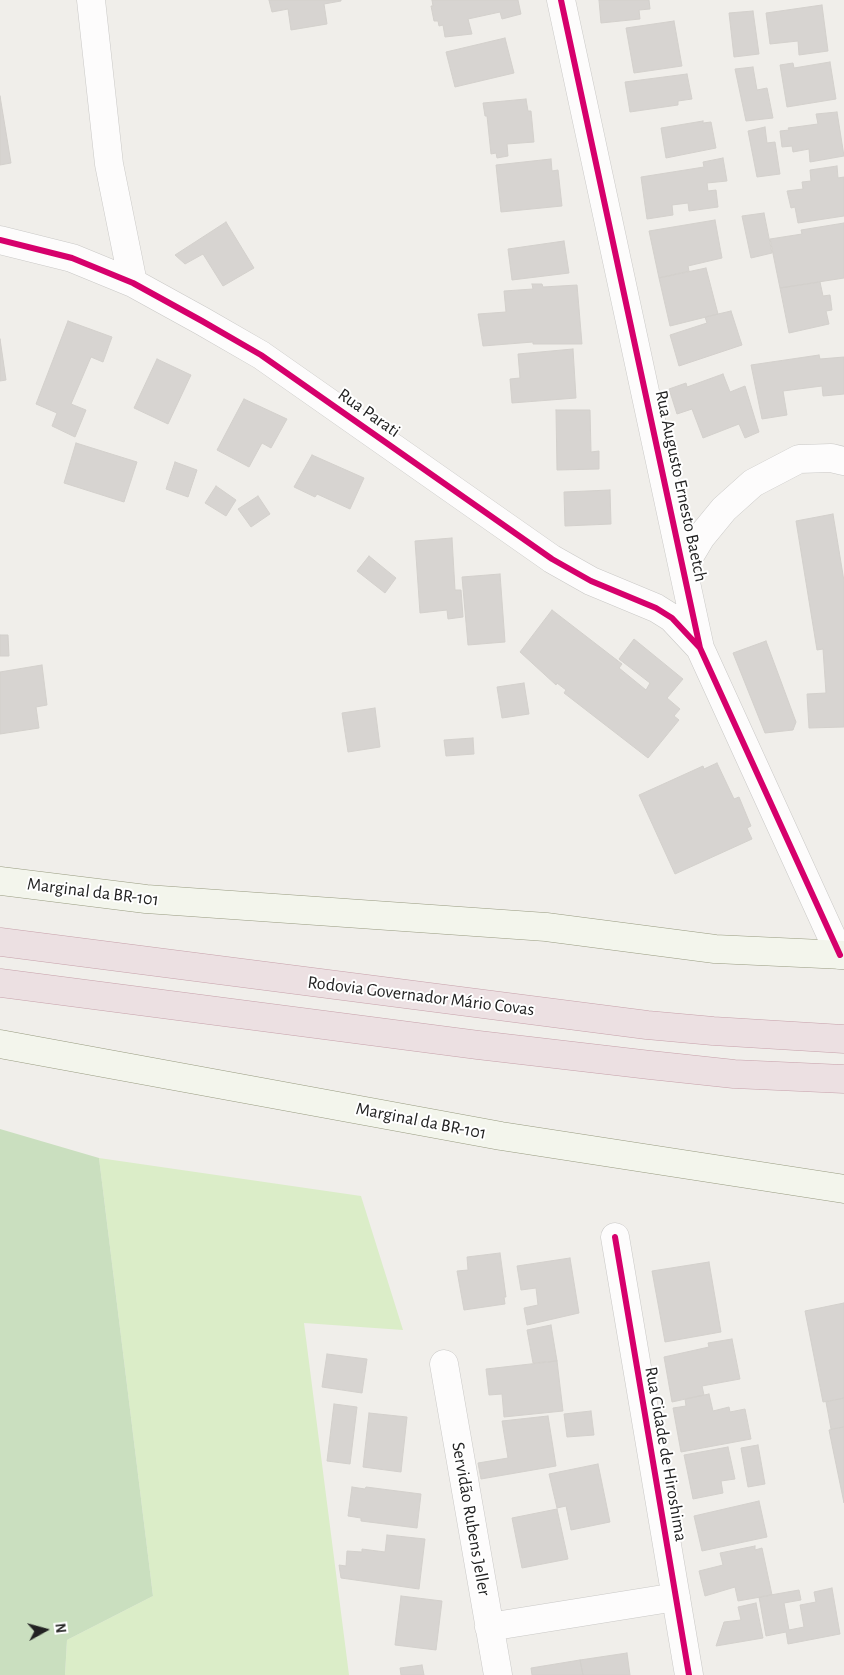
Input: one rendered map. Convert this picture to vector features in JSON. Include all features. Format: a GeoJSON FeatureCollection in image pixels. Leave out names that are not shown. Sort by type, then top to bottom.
{"type":"FeatureCollection","features":[{"type":"Feature","properties":{"kind":"highway","name":"Rodovia Governador Mário Covas"},"geometry":{"type":"LineString","coordinates":[[0,942],[647,1025],[844,1039]]}},
{"type":"Feature","properties":{"kind":"highway"},"geometry":{"type":"LineString","coordinates":[[0,983],[478,1046],[734,1074],[844,1079]]}},
{"type":"Feature","properties":{"kind":"main road","name":"Marginal da BR-101"},"geometry":{"type":"LineString","coordinates":[[0,881],[156,900],[546,926],[715,949],[842,955]]}},
{"type":"Feature","properties":{"kind":"main road","name":"Marginal da BR-101"},"geometry":{"type":"LineString","coordinates":[[0,1044],[501,1136],[844,1189]]}},
{"type":"Feature","properties":{"kind":"street"},"geometry":{"type":"LineString","coordinates":[[91,0],[109,164],[133,283]]}},
{"type":"Feature","properties":{"kind":"street","name":"Rua Augusto Ernesto Baetch"},"geometry":{"type":"LineString","coordinates":[[561,0],[700,648],[842,955]]}},
{"type":"Feature","properties":{"kind":"street","name":"Rua Parati"},"geometry":{"type":"LineString","coordinates":[[0,240],[72,258],[133,283],[261,355],[545,554],[591,581],[656,608],[672,618],[700,648]]}},
{"type":"Feature","properties":{"kind":"street"},"geometry":{"type":"LineString","coordinates":[[683,567],[701,537],[724,509],[753,484],[798,459],[832,458],[844,461]]}},
{"type":"Feature","properties":{"kind":"street","name":"Rua Cidade de Hiroshima"},"geometry":{"type":"LineString","coordinates":[[615,1237],[689,1675]]}},
{"type":"Feature","properties":{"kind":"street","name":"Servidão Rubens Jeller"},"geometry":{"type":"LineString","coordinates":[[444,1364],[498,1675]]}},
{"type":"Feature","properties":{"kind":"street"},"geometry":{"type":"LineString","coordinates":[[489,1627],[676,1597]]}},
{"type":"Feature","properties":{"kind":"green space"},"geometry":{"type":"Polygon","coordinates":[[[0,1129],[99,1158],[153,1596],[67,1640],[65,1675],[0,1675],[0,1129]]]}},
{"type":"Feature","properties":{"kind":"green space"},"geometry":{"type":"Polygon","coordinates":[[[99,1158],[361,1196],[403,1330],[304,1323],[349,1675],[65,1675],[67,1640],[153,1596],[99,1158]]]}},
{"type":"Feature","properties":{"kind":"building"},"geometry":{"type":"Polygon","coordinates":[[[269,0],[341,1],[324,4],[327,24],[291,30],[288,9],[272,12],[269,0]]]}},
{"type":"Feature","properties":{"kind":"building"},"geometry":{"type":"Polygon","coordinates":[[[432,0],[518,0],[521,14],[502,19],[500,12],[468,19],[472,34],[445,37],[443,25],[439,26],[438,21],[434,21],[431,6],[433,6],[432,0]]]}},
{"type":"Feature","properties":{"kind":"building"},"geometry":{"type":"Polygon","coordinates":[[[599,0],[649,0],[650,9],[639,10],[640,19],[601,23],[599,0]]]}},
{"type":"Feature","properties":{"kind":"building"},"geometry":{"type":"Polygon","coordinates":[[[822,5],[828,51],[799,55],[798,41],[770,44],[766,13],[822,5]]]}},
{"type":"Feature","properties":{"kind":"building"},"geometry":{"type":"Polygon","coordinates":[[[753,11],[759,54],[734,57],[729,13],[753,11]]]}},
{"type":"Feature","properties":{"kind":"building"},"geometry":{"type":"Polygon","coordinates":[[[674,21],[682,66],[634,73],[626,28],[674,21]]]}},
{"type":"Feature","properties":{"kind":"building"},"geometry":{"type":"Polygon","coordinates":[[[505,38],[514,73],[455,87],[446,52],[505,38]]]}},
{"type":"Feature","properties":{"kind":"building"},"geometry":{"type":"Polygon","coordinates":[[[830,62],[836,99],[787,107],[780,65],[793,63],[794,68],[830,62]]]}},
{"type":"Feature","properties":{"kind":"building"},"geometry":{"type":"Polygon","coordinates":[[[753,67],[757,90],[767,88],[773,118],[746,121],[735,69],[753,67]]]}},
{"type":"Feature","properties":{"kind":"building"},"geometry":{"type":"Polygon","coordinates":[[[687,74],[692,99],[678,101],[678,105],[630,112],[625,82],[687,74]]]}},
{"type":"Feature","properties":{"kind":"building"},"geometry":{"type":"Polygon","coordinates":[[[0,96],[11,163],[0,165],[0,96]]]}},
{"type":"Feature","properties":{"kind":"building"},"geometry":{"type":"Polygon","coordinates":[[[526,99],[528,111],[531,111],[534,142],[507,144],[508,156],[497,158],[496,153],[491,154],[487,116],[485,116],[483,103],[526,99]]]}},
{"type":"Feature","properties":{"kind":"building"},"geometry":{"type":"Polygon","coordinates":[[[837,112],[844,156],[810,162],[809,149],[793,152],[792,146],[782,147],[780,131],[789,130],[788,128],[818,124],[816,114],[837,112]]]}},
{"type":"Feature","properties":{"kind":"building"},"geometry":{"type":"Polygon","coordinates":[[[703,121],[703,123],[711,122],[716,148],[666,158],[661,128],[703,121]]]}},
{"type":"Feature","properties":{"kind":"building"},"geometry":{"type":"Polygon","coordinates":[[[765,127],[767,143],[775,142],[780,174],[757,177],[748,131],[765,127]]]}},
{"type":"Feature","properties":{"kind":"building"},"geometry":{"type":"Polygon","coordinates":[[[723,158],[727,181],[707,183],[708,191],[716,190],[718,207],[689,211],[688,203],[672,205],[673,215],[647,219],[641,177],[704,167],[703,162],[723,158]]]}},
{"type":"Feature","properties":{"kind":"building"},"geometry":{"type":"Polygon","coordinates":[[[551,159],[552,171],[558,170],[562,206],[501,212],[496,165],[551,159]]]}},
{"type":"Feature","properties":{"kind":"building"},"geometry":{"type":"Polygon","coordinates":[[[837,166],[838,178],[844,177],[844,216],[798,223],[795,207],[791,208],[787,191],[803,189],[802,182],[811,181],[810,170],[837,166]]]}},
{"type":"Feature","properties":{"kind":"building"},"geometry":{"type":"Polygon","coordinates":[[[764,213],[772,253],[751,258],[742,216],[764,213]]]}},
{"type":"Feature","properties":{"kind":"building"},"geometry":{"type":"Polygon","coordinates":[[[715,220],[722,258],[688,266],[689,271],[659,278],[649,231],[715,220]]]}},
{"type":"Feature","properties":{"kind":"building"},"geometry":{"type":"Polygon","coordinates":[[[226,222],[254,268],[223,286],[203,254],[185,264],[175,255],[226,222]]]}},
{"type":"Feature","properties":{"kind":"building"},"geometry":{"type":"Polygon","coordinates":[[[844,223],[844,278],[780,288],[770,239],[802,234],[801,230],[844,223]]]}},
{"type":"Feature","properties":{"kind":"building"},"geometry":{"type":"Polygon","coordinates":[[[564,241],[569,273],[512,280],[508,249],[564,241]]]}},
{"type":"Feature","properties":{"kind":"building"},"geometry":{"type":"Polygon","coordinates":[[[706,268],[718,314],[670,326],[659,278],[706,268]]]}},
{"type":"Feature","properties":{"kind":"building"},"geometry":{"type":"Polygon","coordinates":[[[820,282],[823,296],[830,295],[832,310],[826,311],[829,324],[789,333],[780,288],[820,282]]]}},
{"type":"Feature","properties":{"kind":"building"},"geometry":{"type":"Polygon","coordinates":[[[532,284],[542,284],[543,287],[577,285],[582,344],[533,344],[533,342],[483,346],[478,314],[506,312],[504,291],[533,289],[532,284]]]}},
{"type":"Feature","properties":{"kind":"building"},"geometry":{"type":"Polygon","coordinates":[[[731,311],[742,345],[679,366],[670,335],[707,323],[705,317],[731,311]]]}},
{"type":"Feature","properties":{"kind":"building"},"geometry":{"type":"Polygon","coordinates":[[[68,321],[112,337],[103,362],[91,357],[71,404],[86,410],[75,437],[52,426],[57,413],[36,404],[68,321]]]}},
{"type":"Feature","properties":{"kind":"building"},"geometry":{"type":"Polygon","coordinates":[[[0,339],[6,380],[0,381],[0,339]]]}},
{"type":"Feature","properties":{"kind":"building"},"geometry":{"type":"Polygon","coordinates":[[[573,349],[576,398],[512,403],[510,379],[520,378],[518,354],[573,349]]]}},
{"type":"Feature","properties":{"kind":"building"},"geometry":{"type":"Polygon","coordinates":[[[819,355],[820,359],[844,357],[844,394],[823,396],[822,386],[783,391],[787,415],[762,419],[751,365],[819,355]]]}},
{"type":"Feature","properties":{"kind":"building"},"geometry":{"type":"Polygon","coordinates":[[[157,359],[191,375],[168,424],[134,408],[157,359]]]}},
{"type":"Feature","properties":{"kind":"building"},"geometry":{"type":"Polygon","coordinates":[[[723,374],[730,392],[745,386],[759,432],[745,438],[739,424],[703,438],[692,409],[677,414],[669,389],[686,383],[687,387],[723,374]]]}},
{"type":"Feature","properties":{"kind":"building"},"geometry":{"type":"Polygon","coordinates":[[[244,399],[287,419],[271,448],[262,443],[249,467],[217,450],[244,399]]]}},
{"type":"Feature","properties":{"kind":"building"},"geometry":{"type":"Polygon","coordinates":[[[556,410],[590,410],[591,452],[599,451],[599,469],[557,470],[556,410]]]}},
{"type":"Feature","properties":{"kind":"building"},"geometry":{"type":"Polygon","coordinates":[[[76,443],[137,462],[124,502],[64,483],[76,443]]]}},
{"type":"Feature","properties":{"kind":"building"},"geometry":{"type":"Polygon","coordinates":[[[312,455],[364,478],[350,509],[317,494],[315,497],[294,487],[312,455]]]}},
{"type":"Feature","properties":{"kind":"building"},"geometry":{"type":"Polygon","coordinates":[[[175,462],[197,470],[188,497],[166,489],[175,462]]]}},
{"type":"Feature","properties":{"kind":"building"},"geometry":{"type":"Polygon","coordinates":[[[216,486],[236,500],[226,516],[205,503],[216,486]]]}},
{"type":"Feature","properties":{"kind":"building"},"geometry":{"type":"Polygon","coordinates":[[[610,490],[611,524],[565,526],[564,492],[610,490]]]}},
{"type":"Feature","properties":{"kind":"building"},"geometry":{"type":"Polygon","coordinates":[[[258,496],[270,514],[251,527],[238,509],[258,496]]]}},
{"type":"Feature","properties":{"kind":"building"},"geometry":{"type":"Polygon","coordinates":[[[833,514],[844,581],[844,727],[809,728],[807,694],[826,693],[823,649],[817,650],[796,521],[833,514]]]}},
{"type":"Feature","properties":{"kind":"building"},"geometry":{"type":"Polygon","coordinates":[[[452,538],[455,590],[461,590],[463,617],[448,619],[447,610],[420,613],[415,541],[452,538]]]}},
{"type":"Feature","properties":{"kind":"building"},"geometry":{"type":"Polygon","coordinates":[[[369,556],[396,578],[385,593],[357,571],[369,556]]]}},
{"type":"Feature","properties":{"kind":"building"},"geometry":{"type":"Polygon","coordinates":[[[500,574],[505,642],[468,645],[462,577],[500,574]]]}},
{"type":"Feature","properties":{"kind":"building"},"geometry":{"type":"Polygon","coordinates":[[[552,610],[622,664],[619,668],[646,690],[650,683],[619,659],[634,639],[683,679],[667,698],[680,709],[674,716],[679,720],[648,758],[564,693],[566,690],[557,683],[556,685],[520,652],[552,610]]]}},
{"type":"Feature","properties":{"kind":"building"},"geometry":{"type":"Polygon","coordinates":[[[0,635],[8,635],[9,656],[0,656],[0,635]]]}},
{"type":"Feature","properties":{"kind":"building"},"geometry":{"type":"Polygon","coordinates":[[[766,641],[796,722],[793,730],[765,733],[733,653],[766,641]]]}},
{"type":"Feature","properties":{"kind":"building"},"geometry":{"type":"Polygon","coordinates":[[[42,665],[47,705],[36,707],[39,728],[0,734],[0,672],[42,665]]]}},
{"type":"Feature","properties":{"kind":"building"},"geometry":{"type":"Polygon","coordinates":[[[524,683],[529,714],[502,718],[497,687],[524,683]]]}},
{"type":"Feature","properties":{"kind":"building"},"geometry":{"type":"Polygon","coordinates":[[[375,708],[380,747],[348,752],[342,713],[375,708]]]}},
{"type":"Feature","properties":{"kind":"building"},"geometry":{"type":"Polygon","coordinates":[[[473,738],[474,754],[446,756],[444,740],[473,738]]]}},
{"type":"Feature","properties":{"kind":"building"},"geometry":{"type":"Polygon","coordinates":[[[717,763],[734,799],[739,797],[751,826],[747,828],[752,839],[675,874],[639,795],[703,766],[704,769],[717,763]]]}},
{"type":"Feature","properties":{"kind":"building"},"geometry":{"type":"Polygon","coordinates":[[[500,1253],[506,1297],[504,1297],[505,1304],[464,1310],[457,1271],[468,1270],[467,1257],[500,1253]]]}},
{"type":"Feature","properties":{"kind":"building"},"geometry":{"type":"Polygon","coordinates":[[[570,1258],[579,1313],[527,1325],[524,1308],[538,1305],[536,1288],[521,1290],[517,1266],[570,1258]]]}},
{"type":"Feature","properties":{"kind":"building"},"geometry":{"type":"Polygon","coordinates":[[[709,1262],[721,1332],[665,1342],[652,1271],[709,1262]]]}},
{"type":"Feature","properties":{"kind":"building"},"geometry":{"type":"Polygon","coordinates":[[[844,1303],[844,1398],[823,1402],[805,1311],[844,1303]]]}},
{"type":"Feature","properties":{"kind":"building"},"geometry":{"type":"Polygon","coordinates":[[[551,1325],[557,1361],[533,1363],[527,1330],[551,1325]]]}},
{"type":"Feature","properties":{"kind":"building"},"geometry":{"type":"Polygon","coordinates":[[[732,1339],[740,1379],[702,1386],[704,1395],[672,1402],[664,1357],[709,1347],[708,1343],[732,1339]]]}},
{"type":"Feature","properties":{"kind":"building"},"geometry":{"type":"Polygon","coordinates":[[[327,1354],[367,1359],[362,1393],[322,1387],[327,1354]]]}},
{"type":"Feature","properties":{"kind":"building"},"geometry":{"type":"Polygon","coordinates":[[[557,1361],[563,1411],[504,1417],[502,1394],[489,1395],[486,1369],[557,1361]]]}},
{"type":"Feature","properties":{"kind":"building"},"geometry":{"type":"Polygon","coordinates":[[[709,1394],[713,1411],[729,1407],[730,1412],[745,1409],[751,1439],[681,1452],[673,1408],[686,1406],[685,1399],[709,1394]]]}},
{"type":"Feature","properties":{"kind":"building"},"geometry":{"type":"Polygon","coordinates":[[[844,1398],[844,1427],[831,1429],[826,1402],[844,1398]]]}},
{"type":"Feature","properties":{"kind":"building"},"geometry":{"type":"Polygon","coordinates":[[[334,1404],[357,1407],[350,1464],[327,1461],[334,1404]]]}},
{"type":"Feature","properties":{"kind":"building"},"geometry":{"type":"Polygon","coordinates":[[[591,1411],[594,1435],[567,1437],[564,1414],[591,1411]]]}},
{"type":"Feature","properties":{"kind":"building"},"geometry":{"type":"Polygon","coordinates":[[[369,1413],[407,1417],[401,1472],[363,1467],[369,1413]]]}},
{"type":"Feature","properties":{"kind":"building"},"geometry":{"type":"Polygon","coordinates":[[[548,1416],[556,1466],[481,1479],[478,1463],[508,1458],[502,1421],[548,1416]]]}},
{"type":"Feature","properties":{"kind":"building"},"geometry":{"type":"Polygon","coordinates":[[[844,1427],[844,1503],[829,1430],[844,1427]]]}},
{"type":"Feature","properties":{"kind":"building"},"geometry":{"type":"Polygon","coordinates":[[[758,1445],[765,1484],[748,1487],[741,1448],[758,1445]]]}},
{"type":"Feature","properties":{"kind":"building"},"geometry":{"type":"Polygon","coordinates":[[[728,1447],[735,1479],[721,1481],[723,1493],[693,1499],[684,1455],[728,1447]]]}},
{"type":"Feature","properties":{"kind":"building"},"geometry":{"type":"Polygon","coordinates":[[[598,1464],[610,1522],[571,1530],[566,1506],[557,1508],[549,1474],[598,1464]]]}},
{"type":"Feature","properties":{"kind":"building"},"geometry":{"type":"Polygon","coordinates":[[[352,1487],[421,1494],[417,1528],[361,1521],[361,1518],[348,1516],[352,1487]]]}},
{"type":"Feature","properties":{"kind":"building"},"geometry":{"type":"Polygon","coordinates":[[[759,1501],[767,1537],[702,1551],[694,1516],[759,1501]]]}},
{"type":"Feature","properties":{"kind":"building"},"geometry":{"type":"Polygon","coordinates":[[[557,1509],[568,1559],[522,1568],[512,1518],[557,1509]]]}},
{"type":"Feature","properties":{"kind":"building"},"geometry":{"type":"Polygon","coordinates":[[[387,1535],[425,1539],[419,1589],[341,1578],[339,1565],[346,1566],[347,1551],[362,1552],[362,1549],[385,1552],[387,1535]]]}},
{"type":"Feature","properties":{"kind":"building"},"geometry":{"type":"Polygon","coordinates":[[[755,1546],[755,1550],[762,1548],[772,1595],[738,1601],[735,1587],[705,1596],[699,1571],[723,1565],[720,1553],[755,1546]]]}},
{"type":"Feature","properties":{"kind":"building"},"geometry":{"type":"Polygon","coordinates":[[[832,1588],[840,1634],[788,1644],[786,1632],[766,1636],[759,1597],[799,1590],[801,1600],[784,1603],[789,1630],[804,1627],[800,1605],[816,1602],[814,1592],[832,1588]]]}},
{"type":"Feature","properties":{"kind":"building"},"geometry":{"type":"Polygon","coordinates":[[[401,1596],[442,1601],[436,1650],[395,1645],[401,1596]]]}},
{"type":"Feature","properties":{"kind":"building"},"geometry":{"type":"Polygon","coordinates":[[[756,1603],[763,1638],[716,1646],[724,1622],[741,1620],[738,1607],[756,1603]]]}},
{"type":"Feature","properties":{"kind":"building"},"geometry":{"type":"Polygon","coordinates":[[[627,1653],[630,1675],[583,1675],[580,1660],[627,1653]]]}},
{"type":"Feature","properties":{"kind":"building"},"geometry":{"type":"Polygon","coordinates":[[[580,1660],[583,1675],[532,1675],[531,1668],[580,1660]]]}},
{"type":"Feature","properties":{"kind":"building"},"geometry":{"type":"Polygon","coordinates":[[[422,1665],[424,1675],[401,1675],[400,1668],[422,1665]]]}},
{"type":"Feature","properties":{"kind":"cycle path"},"geometry":{"type":"LineString","coordinates":[[561,0],[700,648],[840,955]]}},
{"type":"Feature","properties":{"kind":"cycle path"},"geometry":{"type":"LineString","coordinates":[[0,240],[72,258],[133,283],[261,355],[552,559],[591,581],[656,608],[672,618],[700,648]]}},
{"type":"Feature","properties":{"kind":"cycle path"},"geometry":{"type":"LineString","coordinates":[[615,1237],[689,1675]]}}]}
